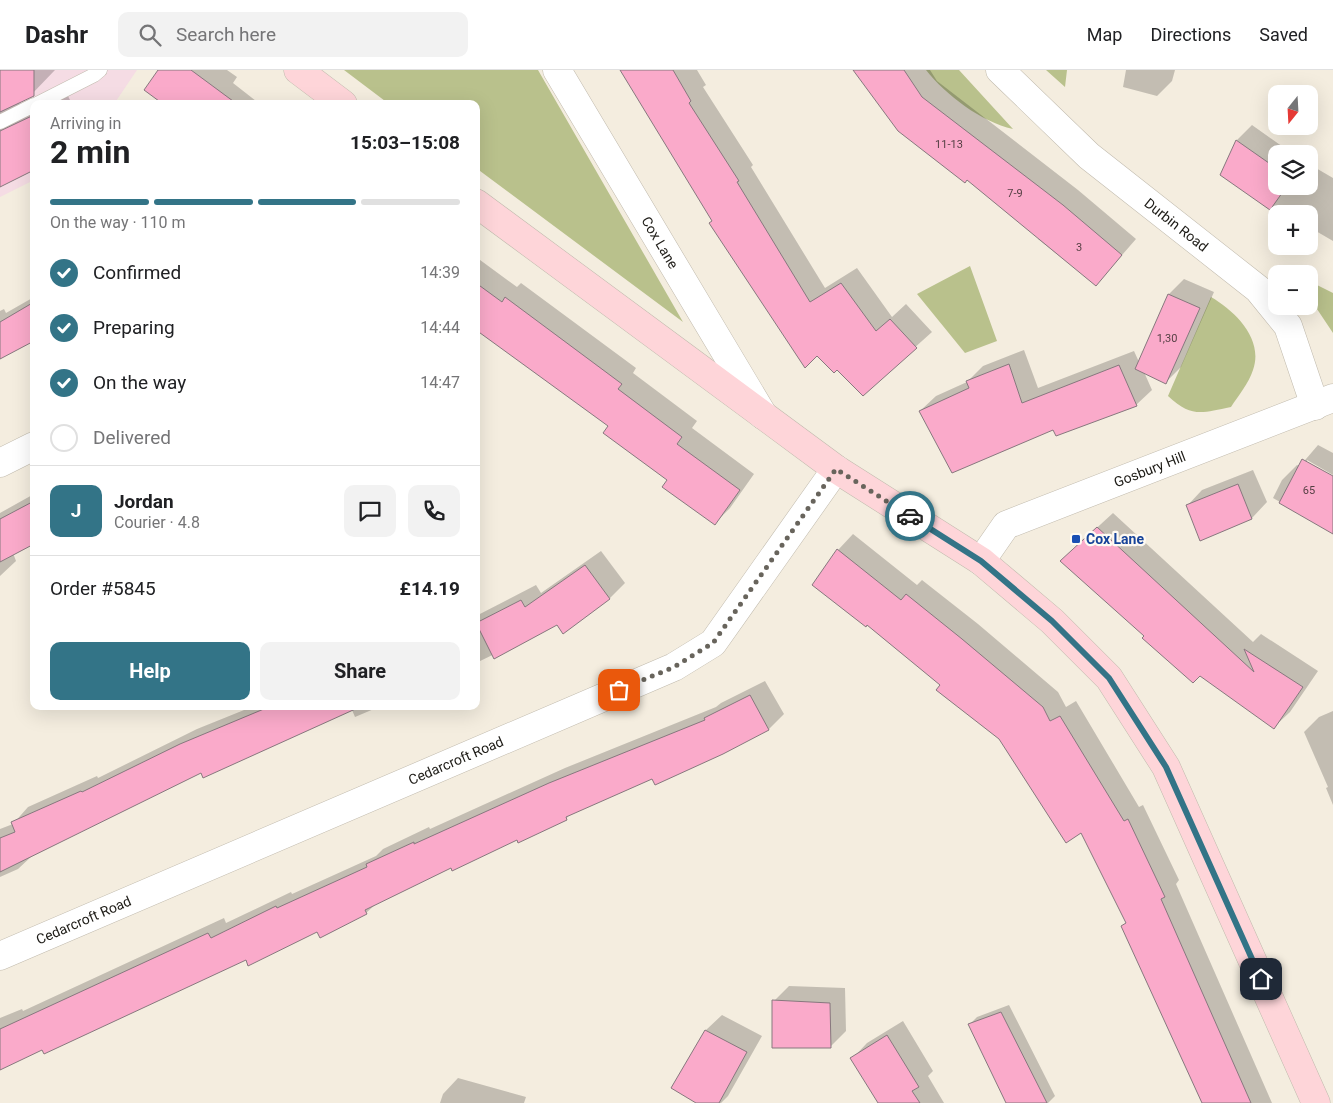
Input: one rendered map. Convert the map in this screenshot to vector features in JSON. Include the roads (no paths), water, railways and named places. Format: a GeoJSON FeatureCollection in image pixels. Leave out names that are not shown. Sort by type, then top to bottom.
{"type":"FeatureCollection","features":[{"type":"Feature","properties":{"kind":"street"},"geometry":{"type":"LineString","coordinates":[[298,70],[338,100]]}},
{"type":"Feature","properties":{"kind":"street","name":"Cox Lane"},"geometry":{"type":"LineString","coordinates":[[557,70],[764,415]]}},
{"type":"Feature","properties":{"kind":"street","name":"Durbin Road"},"geometry":{"type":"LineString","coordinates":[[1000,70],[1089,156],[1258,289],[1288,326],[1324,402]]}},
{"type":"Feature","properties":{"kind":"street","name":"Cox Lane"},"geometry":{"type":"LineString","coordinates":[[480,206],[836,469],[981,561],[1052,621],[1109,678],[1166,767],[1316,1103]]}},
{"type":"Feature","properties":{"kind":"street","name":"Gosbury Hill"},"geometry":{"type":"LineString","coordinates":[[981,561],[1006,526],[1324,402]]}},
{"type":"Feature","properties":{"kind":"street"},"geometry":{"type":"LineString","coordinates":[[0,463],[30,448]]}},
{"type":"Feature","properties":{"kind":"street","name":"Cedarcroft Road"},"geometry":{"type":"LineString","coordinates":[[0,956],[674,667],[713,643],[836,469]]}},
{"type":"Feature","properties":{"kind":"lane"},"geometry":{"type":"LineString","coordinates":[[43,100],[94,75],[100,70]]}},
{"type":"Feature","properties":{"kind":"lane"},"geometry":{"type":"LineString","coordinates":[[0,122],[30,107]]}},
{"type":"Feature","properties":{"kind":"place","name":"Cox Lane"},"geometry":{"type":"Point","coordinates":[1076,539]}}]}
